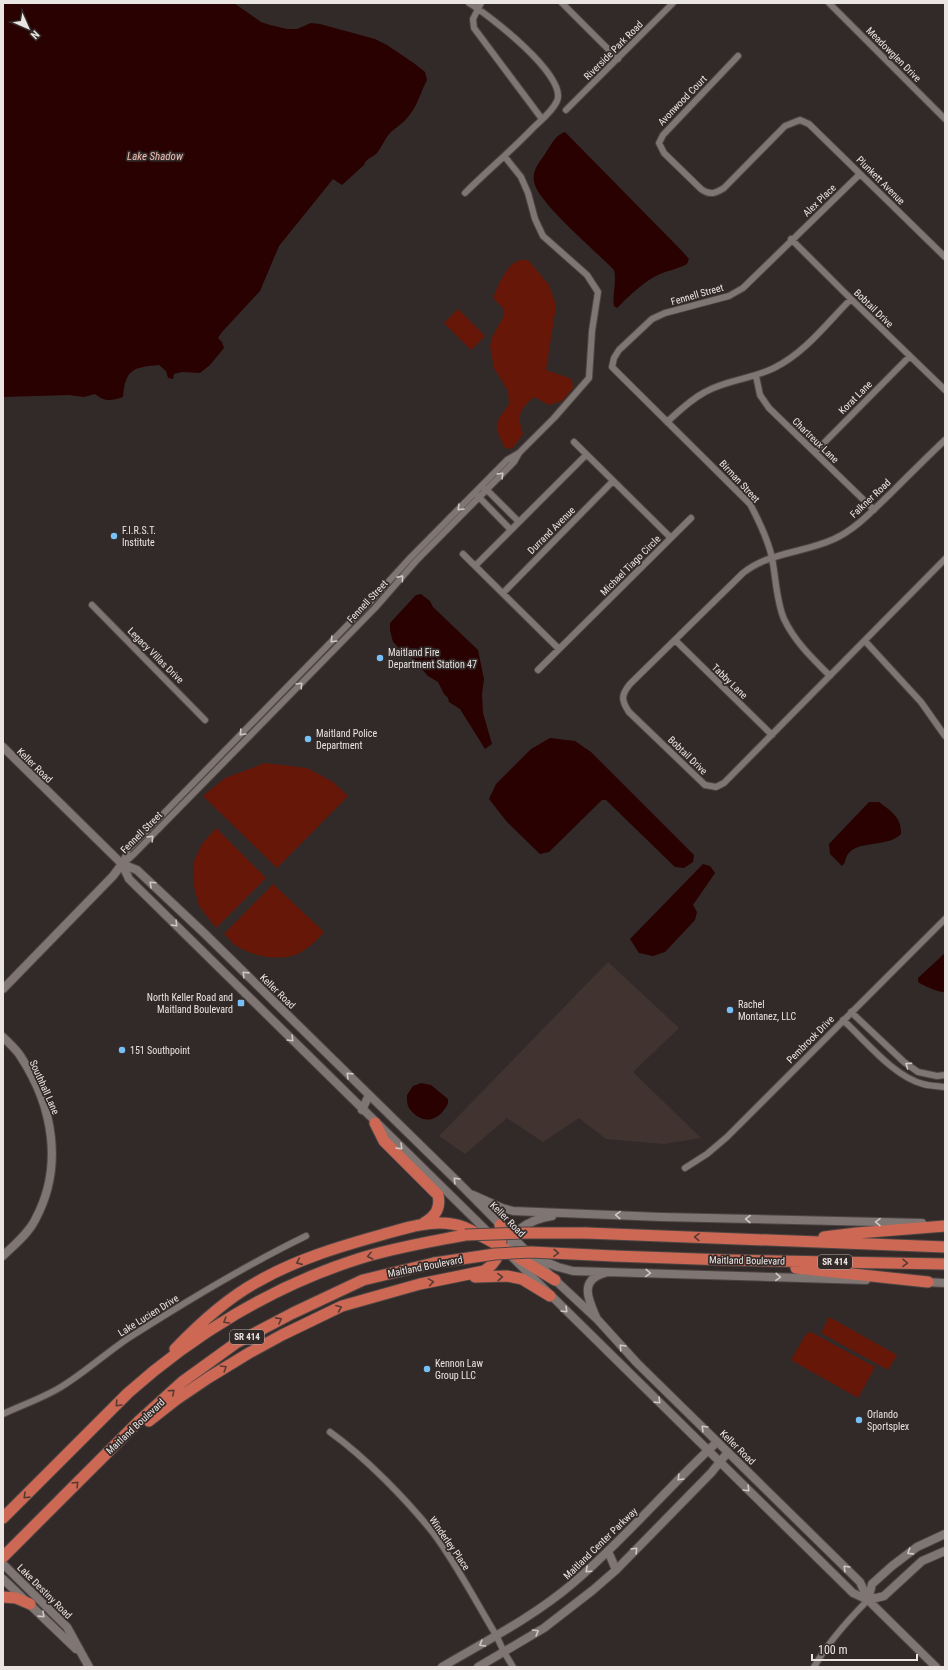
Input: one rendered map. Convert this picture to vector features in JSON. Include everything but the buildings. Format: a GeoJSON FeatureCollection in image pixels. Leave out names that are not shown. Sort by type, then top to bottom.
{"type":"FeatureCollection","features":[{"type":"Feature","properties":{"kind":"highway"},"geometry":{"type":"LineString","coordinates":[[375,1123],[384,1141],[438,1195],[440,1202],[436,1214],[422,1225]]}},
{"type":"Feature","properties":{"kind":"highway"},"geometry":{"type":"LineString","coordinates":[[146,1377],[196,1327],[256,1282],[302,1260],[346,1245],[430,1223],[453,1224],[464,1227],[509,1250],[555,1280]]}},
{"type":"Feature","properties":{"kind":"highway"},"geometry":{"type":"LineString","coordinates":[[500,1225],[509,1250]]}},
{"type":"Feature","properties":{"kind":"highway"},"geometry":{"type":"LineString","coordinates":[[792,1241],[856,1233],[945,1225]]}},
{"type":"Feature","properties":{"kind":"highway","name":"Maitland Boulevard"},"geometry":{"type":"LineString","coordinates":[[3,1518],[128,1393],[146,1377],[208,1332],[258,1302],[308,1278],[358,1259],[408,1246],[465,1235],[526,1233],[586,1233],[945,1246]]}},
{"type":"Feature","properties":{"kind":"highway"},"geometry":{"type":"LineString","coordinates":[[92,1467],[177,1399],[208,1378],[282,1335],[342,1306],[420,1284],[461,1277],[484,1271],[492,1266],[509,1250]]}},
{"type":"Feature","properties":{"kind":"highway","name":"Maitland Boulevard"},"geometry":{"type":"LineString","coordinates":[[6,1554],[92,1467],[182,1382],[236,1343],[293,1313],[363,1280],[434,1262],[495,1254],[531,1252],[726,1260],[945,1264]]}},
{"type":"Feature","properties":{"kind":"highway"},"geometry":{"type":"LineString","coordinates":[[726,1260],[928,1282]]}},
{"type":"Feature","properties":{"kind":"highway"},"geometry":{"type":"LineString","coordinates":[[461,1277],[507,1276],[522,1279],[550,1296]]}},
{"type":"Feature","properties":{"kind":"highway"},"geometry":{"type":"LineString","coordinates":[[3,1597],[16,1598],[30,1604]]}},
{"type":"Feature","properties":{"kind":"street"},"geometry":{"type":"LineString","coordinates":[[465,193],[505,157],[542,120],[558,100],[557,87],[550,74],[480,6],[469,3]]}},
{"type":"Feature","properties":{"kind":"street"},"geometry":{"type":"LineString","coordinates":[[562,3],[618,59]]}},
{"type":"Feature","properties":{"kind":"street","name":"Riverside Park Road"},"geometry":{"type":"LineString","coordinates":[[566,110],[673,3]]}},
{"type":"Feature","properties":{"kind":"street","name":"Meadowglen Drive"},"geometry":{"type":"LineString","coordinates":[[829,3],[945,119]]}},
{"type":"Feature","properties":{"kind":"street"},"geometry":{"type":"LineString","coordinates":[[480,6],[473,19],[474,28],[542,120]]}},
{"type":"Feature","properties":{"kind":"street","name":"Avonwood Court"},"geometry":{"type":"LineString","coordinates":[[738,56],[663,135],[660,143],[664,153],[706,193],[715,193],[724,188],[785,126],[800,120]]}},
{"type":"Feature","properties":{"kind":"street","name":"Plunkett Avenue"},"geometry":{"type":"LineString","coordinates":[[800,120],[809,124],[945,258]]}},
{"type":"Feature","properties":{"kind":"street","name":"Fennell Street"},"geometry":{"type":"LineString","coordinates":[[122,864],[134,854],[376,608],[416,561],[479,498],[484,487],[507,460],[519,453],[554,418],[589,378],[592,331],[598,292],[587,275],[543,236],[535,219],[528,193],[521,177],[505,157]]}},
{"type":"Feature","properties":{"kind":"street","name":"Alex Place"},"geometry":{"type":"LineString","coordinates":[[791,239],[860,174]]}},
{"type":"Feature","properties":{"kind":"street","name":"Fennell Street"},"geometry":{"type":"LineString","coordinates":[[612,367],[614,358],[619,350],[652,319],[665,313],[729,296],[743,288],[791,239]]}},
{"type":"Feature","properties":{"kind":"street","name":"Bobtail Drive"},"geometry":{"type":"LineString","coordinates":[[791,239],[945,390]]}},
{"type":"Feature","properties":{"kind":"street"},"geometry":{"type":"LineString","coordinates":[[667,422],[688,402],[705,391],[756,376],[775,368],[791,358],[808,343],[851,299]]}},
{"type":"Feature","properties":{"kind":"street","name":"Korat Lane"},"geometry":{"type":"LineString","coordinates":[[815,452],[910,356]]}},
{"type":"Feature","properties":{"kind":"street","name":"Birman Street"},"geometry":{"type":"LineString","coordinates":[[612,367],[750,504],[760,521],[772,557],[777,596],[784,617],[793,635],[803,649],[830,676]]}},
{"type":"Feature","properties":{"kind":"street","name":"Chartreux Lane"},"geometry":{"type":"LineString","coordinates":[[756,376],[760,395],[769,408],[874,510]]}},
{"type":"Feature","properties":{"kind":"street","name":"Falkner Road"},"geometry":{"type":"LineString","coordinates":[[772,557],[804,550],[835,539],[863,521],[945,440]]}},
{"type":"Feature","properties":{"kind":"street","name":"Michael Tiago Circle"},"geometry":{"type":"LineString","coordinates":[[538,670],[671,538],[574,442]]}},
{"type":"Feature","properties":{"kind":"street"},"geometry":{"type":"LineString","coordinates":[[475,566],[586,454]]}},
{"type":"Feature","properties":{"kind":"street","name":"Durrand Avenue"},"geometry":{"type":"LineString","coordinates":[[503,593],[613,481]]}},
{"type":"Feature","properties":{"kind":"street"},"geometry":{"type":"LineString","coordinates":[[484,487],[519,522]]}},
{"type":"Feature","properties":{"kind":"street","name":"Fennell Street"},"geometry":{"type":"LineString","coordinates":[[122,864],[128,850],[359,614],[410,558],[474,493],[484,487]]}},
{"type":"Feature","properties":{"kind":"street"},"geometry":{"type":"LineString","coordinates":[[474,493],[511,530]]}},
{"type":"Feature","properties":{"kind":"street"},"geometry":{"type":"LineString","coordinates":[[498,516],[505,508]]}},
{"type":"Feature","properties":{"kind":"street"},"geometry":{"type":"LineString","coordinates":[[671,538],[691,518]]}},
{"type":"Feature","properties":{"kind":"street"},"geometry":{"type":"LineString","coordinates":[[463,554],[559,649]]}},
{"type":"Feature","properties":{"kind":"street","name":"Bobtail Drive"},"geometry":{"type":"LineString","coordinates":[[772,557],[754,564],[743,573],[624,692],[623,703],[629,712],[698,780],[705,785],[716,787],[724,783],[945,559]]}},
{"type":"Feature","properties":{"kind":"street"},"geometry":{"type":"LineString","coordinates":[[370,602],[376,608]]}},
{"type":"Feature","properties":{"kind":"street","name":"Legacy Villas Drive"},"geometry":{"type":"LineString","coordinates":[[92,605],[205,720]]}},
{"type":"Feature","properties":{"kind":"street"},"geometry":{"type":"LineString","coordinates":[[359,614],[364,619]]}},
{"type":"Feature","properties":{"kind":"street","name":"Tabby Lane"},"geometry":{"type":"LineString","coordinates":[[675,640],[772,735]]}},
{"type":"Feature","properties":{"kind":"street"},"geometry":{"type":"LineString","coordinates":[[865,641],[921,702],[945,736]]}},
{"type":"Feature","properties":{"kind":"street"},"geometry":{"type":"LineString","coordinates":[[280,694],[286,700]]}},
{"type":"Feature","properties":{"kind":"street","name":"Keller Road"},"geometry":{"type":"LineString","coordinates":[[3,747],[122,864],[129,879],[375,1123],[491,1236],[509,1250],[550,1296],[853,1593],[868,1600],[936,1667]]}},
{"type":"Feature","properties":{"kind":"street"},"geometry":{"type":"LineString","coordinates":[[3,989],[113,876],[122,864]]}},
{"type":"Feature","properties":{"kind":"street","name":"Keller Road"},"geometry":{"type":"LineString","coordinates":[[122,864],[137,870],[468,1192],[555,1280],[597,1319],[637,1363],[860,1582],[868,1600]]}},
{"type":"Feature","properties":{"kind":"street","name":"Pembrook Drive"},"geometry":{"type":"LineString","coordinates":[[685,1168],[707,1154],[727,1137],[945,919]]}},
{"type":"Feature","properties":{"kind":"street"},"geometry":{"type":"LineString","coordinates":[[263,1011],[273,1001]]}},
{"type":"Feature","properties":{"kind":"street"},"geometry":{"type":"LineString","coordinates":[[851,1012],[904,1062],[918,1072],[945,1076]]}},
{"type":"Feature","properties":{"kind":"street"},"geometry":{"type":"LineString","coordinates":[[843,1020],[906,1077],[924,1085],[945,1087]]}},
{"type":"Feature","properties":{"kind":"street","name":"Southhall Lane"},"geometry":{"type":"LineString","coordinates":[[3,1037],[21,1056],[44,1103],[50,1123],[52,1173],[44,1201],[35,1221],[3,1256]]}},
{"type":"Feature","properties":{"kind":"street"},"geometry":{"type":"LineString","coordinates":[[362,1110],[369,1095]]}},
{"type":"Feature","properties":{"kind":"street"},"geometry":{"type":"LineString","coordinates":[[362,1110],[377,1103]]}},
{"type":"Feature","properties":{"kind":"street"},"geometry":{"type":"LineString","coordinates":[[468,1192],[502,1208],[513,1211],[945,1225]]}},
{"type":"Feature","properties":{"kind":"street"},"geometry":{"type":"LineString","coordinates":[[574,1213],[540,1218],[531,1221],[514,1235],[509,1250],[530,1255],[558,1267],[573,1271],[945,1283]]}},
{"type":"Feature","properties":{"kind":"street","name":"Lake Lucien Drive"},"geometry":{"type":"LineString","coordinates":[[3,1414],[59,1388],[87,1370],[126,1340],[169,1313],[238,1272],[306,1236]]}},
{"type":"Feature","properties":{"kind":"street"},"geometry":{"type":"LineString","coordinates":[[597,1319],[588,1299],[587,1288],[592,1280],[600,1274],[609,1272]]}},
{"type":"Feature","properties":{"kind":"street","name":"Winderley Place"},"geometry":{"type":"LineString","coordinates":[[330,1432],[346,1443],[387,1483],[434,1535],[496,1635],[513,1667]]}},
{"type":"Feature","properties":{"kind":"street","name":"Maitland Center Parkway"},"geometry":{"type":"LineString","coordinates":[[442,1667],[556,1597],[600,1560],[717,1442]]}},
{"type":"Feature","properties":{"kind":"street"},"geometry":{"type":"LineString","coordinates":[[478,1667],[560,1616],[593,1590],[616,1570],[711,1473],[728,1452]]}},
{"type":"Feature","properties":{"kind":"street"},"geometry":{"type":"LineString","coordinates":[[814,1667],[831,1640],[846,1622],[868,1600],[872,1584],[892,1566],[917,1547],[945,1534]]}},
{"type":"Feature","properties":{"kind":"street"},"geometry":{"type":"LineString","coordinates":[[608,1551],[616,1570]]}},
{"type":"Feature","properties":{"kind":"street"},"geometry":{"type":"LineString","coordinates":[[868,1600],[884,1596],[922,1561],[945,1551]]}},
{"type":"Feature","properties":{"kind":"street"},"geometry":{"type":"LineString","coordinates":[[600,1560],[616,1570]]}},
{"type":"Feature","properties":{"kind":"street","name":"Lake Destiny Road"},"geometry":{"type":"LineString","coordinates":[[3,1564],[67,1627],[89,1667]]}},
{"type":"Feature","properties":{"kind":"street","name":"Lake Destiny Road"},"geometry":{"type":"LineString","coordinates":[[3,1579],[83,1656]]}},
{"type":"Feature","properties":{"kind":"shaded area"},"geometry":{"type":"Polygon","coordinates":[[[521,260],[528,260],[549,285],[556,306],[546,370],[572,379],[573,388],[562,401],[549,405],[534,397],[522,409],[520,422],[523,434],[512,449],[505,448],[498,434],[498,421],[509,404],[508,391],[494,368],[490,346],[493,335],[504,316],[503,308],[493,298],[500,281],[507,270],[511,265],[521,260]]]}},
{"type":"Feature","properties":{"kind":"shaded area"},"geometry":{"type":"Polygon","coordinates":[[[458,309],[485,336],[471,350],[444,323],[458,309]]]}},
{"type":"Feature","properties":{"kind":"shaded area"},"geometry":{"type":"Polygon","coordinates":[[[265,763],[307,768],[333,782],[348,796],[277,868],[203,796],[225,778],[265,763]]]}},
{"type":"Feature","properties":{"kind":"shaded area"},"geometry":{"type":"Polygon","coordinates":[[[216,828],[266,878],[216,928],[199,906],[193,883],[194,861],[202,844],[216,828]]]}},
{"type":"Feature","properties":{"kind":"shaded area"},"geometry":{"type":"Polygon","coordinates":[[[273,884],[324,932],[307,948],[299,953],[280,958],[256,955],[242,949],[235,945],[224,934],[273,884]]]}},
{"type":"Feature","properties":{"kind":"shaded area"},"geometry":{"type":"Polygon","coordinates":[[[608,962],[679,1028],[633,1072],[701,1138],[664,1144],[606,1139],[579,1118],[543,1142],[507,1118],[465,1154],[439,1136],[608,962]]]}},
{"type":"Feature","properties":{"kind":"shaded area"},"geometry":{"type":"Polygon","coordinates":[[[829,1317],[897,1355],[888,1370],[821,1333],[829,1317]]]}},
{"type":"Feature","properties":{"kind":"shaded area"},"geometry":{"type":"Polygon","coordinates":[[[811,1332],[875,1367],[858,1398],[791,1360],[806,1334],[811,1332]]]}},
{"type":"Feature","properties":{"kind":"water","name":"Lake Shadow"},"geometry":{"type":"Polygon","coordinates":[[[3,3],[234,3],[261,22],[270,25],[287,29],[297,29],[311,23],[320,24],[375,39],[387,45],[415,64],[425,72],[427,80],[418,102],[407,118],[389,134],[377,153],[368,159],[364,165],[342,185],[333,179],[279,246],[260,291],[222,332],[218,338],[222,342],[224,348],[210,365],[200,373],[182,372],[174,374],[173,379],[168,378],[166,371],[159,365],[143,367],[132,371],[129,375],[126,380],[123,397],[112,400],[105,400],[95,394],[84,397],[69,395],[3,397],[3,3]]]}},
{"type":"Feature","properties":{"kind":"water"},"geometry":{"type":"Polygon","coordinates":[[[565,132],[689,259],[687,264],[660,274],[648,281],[617,308],[614,306],[614,270],[569,227],[546,202],[538,191],[534,182],[534,174],[538,164],[558,135],[565,132]]]}},
{"type":"Feature","properties":{"kind":"water"},"geometry":{"type":"Polygon","coordinates":[[[421,594],[430,601],[433,607],[478,650],[484,679],[482,694],[483,713],[492,744],[485,749],[460,709],[449,702],[438,682],[428,676],[411,657],[408,657],[393,642],[390,623],[416,595],[421,594]]]}},
{"type":"Feature","properties":{"kind":"water"},"geometry":{"type":"Polygon","coordinates":[[[550,738],[575,741],[591,752],[694,855],[693,862],[684,868],[675,867],[606,800],[602,800],[549,852],[540,854],[507,822],[489,799],[496,784],[531,749],[550,738]]]}},
{"type":"Feature","properties":{"kind":"water"},"geometry":{"type":"Polygon","coordinates":[[[869,802],[879,802],[895,815],[900,824],[901,834],[886,842],[860,846],[853,849],[848,854],[842,866],[830,854],[829,844],[869,802]]]}},
{"type":"Feature","properties":{"kind":"water"},"geometry":{"type":"Polygon","coordinates":[[[703,864],[710,866],[715,873],[693,905],[697,912],[695,920],[665,952],[653,956],[639,953],[630,939],[703,864]]]}},
{"type":"Feature","properties":{"kind":"water"},"geometry":{"type":"Polygon","coordinates":[[[945,953],[945,992],[935,990],[918,982],[918,978],[945,953]]]}},
{"type":"Feature","properties":{"kind":"water"},"geometry":{"type":"Polygon","coordinates":[[[421,1083],[431,1085],[448,1099],[448,1104],[444,1110],[435,1118],[426,1120],[417,1116],[409,1108],[407,1095],[413,1086],[421,1083]]]}},
{"type":"Feature","properties":{"kind":"place","name":"F.I.R.S.T. Institute"},"geometry":{"type":"Point","coordinates":[114,536]}},
{"type":"Feature","properties":{"kind":"place","name":"Maitland Fire Department Station 47"},"geometry":{"type":"Point","coordinates":[380,658]}},
{"type":"Feature","properties":{"kind":"place","name":"Maitland Police Department"},"geometry":{"type":"Point","coordinates":[308,739]}},
{"type":"Feature","properties":{"kind":"place","name":"North Keller Road and Maitland Boulevard"},"geometry":{"type":"Point","coordinates":[241,1003]}},
{"type":"Feature","properties":{"kind":"place","name":"Rachel Montanez, LLC"},"geometry":{"type":"Point","coordinates":[730,1010]}},
{"type":"Feature","properties":{"kind":"place","name":"151 Southpoint"},"geometry":{"type":"Point","coordinates":[122,1050]}},
{"type":"Feature","properties":{"kind":"place","name":"Kennon Law Group LLC"},"geometry":{"type":"Point","coordinates":[427,1369]}},
{"type":"Feature","properties":{"kind":"place","name":"Orlando Sportsplex"},"geometry":{"type":"Point","coordinates":[859,1420]}}]}
